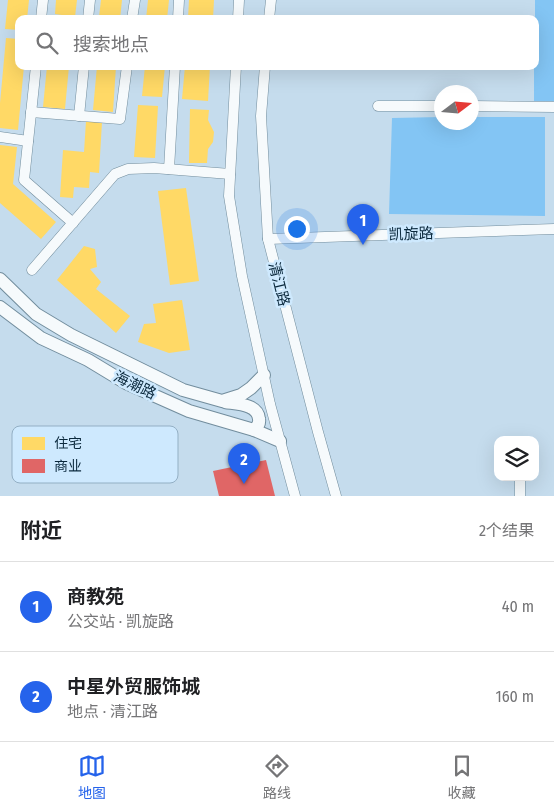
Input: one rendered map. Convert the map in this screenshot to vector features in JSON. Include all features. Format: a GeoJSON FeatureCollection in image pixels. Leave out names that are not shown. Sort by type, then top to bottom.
{"type":"FeatureCollection","features":[{"type":"Feature","properties":{"kind":"main road","name":"海潮路"},"geometry":{"type":"LineString","coordinates":[[0,279],[36,314],[71,335],[183,390],[248,406],[255,410],[260,421],[254,430]]}},
{"type":"Feature","properties":{"kind":"main road","name":"海潮路"},"geometry":{"type":"LineString","coordinates":[[0,307],[41,338],[88,360],[126,383],[189,411],[254,430],[280,441]]}},
{"type":"Feature","properties":{"kind":"main road"},"geometry":{"type":"LineString","coordinates":[[222,401],[241,395],[264,375]]}},
{"type":"Feature","properties":{"kind":"street"},"geometry":{"type":"LineString","coordinates":[[41,15],[43,0]]}},
{"type":"Feature","properties":{"kind":"street"},"geometry":{"type":"LineString","coordinates":[[88,15],[90,0]]}},
{"type":"Feature","properties":{"kind":"street"},"geometry":{"type":"LineString","coordinates":[[133,15],[135,0]]}},
{"type":"Feature","properties":{"kind":"street"},"geometry":{"type":"LineString","coordinates":[[178,15],[179,0]]}},
{"type":"Feature","properties":{"kind":"street"},"geometry":{"type":"LineString","coordinates":[[238,15],[239,0]]}},
{"type":"Feature","properties":{"kind":"street"},"geometry":{"type":"LineString","coordinates":[[269,15],[271,0]]}},
{"type":"Feature","properties":{"kind":"street"},"geometry":{"type":"LineString","coordinates":[[36,70],[24,180],[73,223]]}},
{"type":"Feature","properties":{"kind":"street"},"geometry":{"type":"LineString","coordinates":[[79,116],[84,70]]}},
{"type":"Feature","properties":{"kind":"street"},"geometry":{"type":"LineString","coordinates":[[31,112],[120,119],[126,70]]}},
{"type":"Feature","properties":{"kind":"street"},"geometry":{"type":"LineString","coordinates":[[169,169],[175,70]]}},
{"type":"Feature","properties":{"kind":"street"},"geometry":{"type":"LineString","coordinates":[[236,70],[229,196],[242,276],[264,375],[295,496]]}},
{"type":"Feature","properties":{"kind":"street","name":"清江路"},"geometry":{"type":"LineString","coordinates":[[265,70],[261,116],[268,239],[336,496]]}},
{"type":"Feature","properties":{"kind":"street"},"geometry":{"type":"LineString","coordinates":[[378,106],[434,106]]}},
{"type":"Feature","properties":{"kind":"street"},"geometry":{"type":"LineString","coordinates":[[479,106],[554,107]]}},
{"type":"Feature","properties":{"kind":"street"},"geometry":{"type":"LineString","coordinates":[[0,137],[28,141]]}},
{"type":"Feature","properties":{"kind":"street"},"geometry":{"type":"LineString","coordinates":[[32,270],[115,174],[128,169],[154,168],[230,174]]}},
{"type":"Feature","properties":{"kind":"street","name":"凯旋路"},"geometry":{"type":"LineString","coordinates":[[268,239],[554,229]]}},
{"type":"Feature","properties":{"kind":"street"},"geometry":{"type":"LineString","coordinates":[[520,481],[520,496]]}},
{"type":"Feature","properties":{"kind":"water"},"geometry":{"type":"Polygon","coordinates":[[[535,0],[554,0],[554,101],[534,101],[534,70],[539,70],[539,15],[535,15],[535,0]]]}},
{"type":"Feature","properties":{"kind":"water"},"geometry":{"type":"Polygon","coordinates":[[[434,117],[434,130],[479,130],[479,117],[545,117],[545,216],[389,214],[392,118],[434,117]]]}},
{"type":"Feature","properties":{"kind":"building: 住宅"},"geometry":{"type":"Polygon","coordinates":[[[8,0],[29,0],[27,15],[15,15],[15,30],[5,29],[8,0]]]}},
{"type":"Feature","properties":{"kind":"building: 住宅"},"geometry":{"type":"Polygon","coordinates":[[[56,0],[77,0],[75,15],[55,14],[56,0]]]}},
{"type":"Feature","properties":{"kind":"building: 住宅"},"geometry":{"type":"Polygon","coordinates":[[[101,0],[122,0],[120,15],[99,15],[101,0]]]}},
{"type":"Feature","properties":{"kind":"building: 住宅"},"geometry":{"type":"Polygon","coordinates":[[[148,0],[169,0],[167,15],[146,15],[148,0]]]}},
{"type":"Feature","properties":{"kind":"building: 住宅"},"geometry":{"type":"Polygon","coordinates":[[[189,0],[214,0],[213,15],[188,15],[189,0]]]}},
{"type":"Feature","properties":{"kind":"building: 住宅"},"geometry":{"type":"Polygon","coordinates":[[[6,38],[15,39],[15,70],[24,70],[18,130],[0,128],[0,103],[6,38]]]}},
{"type":"Feature","properties":{"kind":"building: 住宅"},"geometry":{"type":"Polygon","coordinates":[[[47,70],[69,70],[65,109],[43,107],[47,70]]]}},
{"type":"Feature","properties":{"kind":"building: 住宅"},"geometry":{"type":"Polygon","coordinates":[[[97,70],[116,70],[113,112],[93,110],[97,70]]]}},
{"type":"Feature","properties":{"kind":"building: 住宅"},"geometry":{"type":"Polygon","coordinates":[[[145,70],[165,70],[162,97],[142,96],[145,70]]]}},
{"type":"Feature","properties":{"kind":"building: 住宅"},"geometry":{"type":"Polygon","coordinates":[[[185,70],[210,70],[208,101],[182,99],[185,70]]]}},
{"type":"Feature","properties":{"kind":"building: 住宅"},"geometry":{"type":"Polygon","coordinates":[[[138,105],[158,106],[155,158],[134,157],[138,105]]]}},
{"type":"Feature","properties":{"kind":"building: 住宅"},"geometry":{"type":"Polygon","coordinates":[[[190,109],[209,110],[208,120],[214,132],[213,142],[208,149],[207,163],[189,163],[190,109]]]}},
{"type":"Feature","properties":{"kind":"building: 住宅"},"geometry":{"type":"Polygon","coordinates":[[[86,121],[102,122],[99,173],[90,172],[89,188],[74,187],[73,198],[60,197],[63,150],[84,152],[86,121]]]}},
{"type":"Feature","properties":{"kind":"building: 住宅"},"geometry":{"type":"Polygon","coordinates":[[[0,145],[17,147],[13,184],[56,222],[41,239],[0,203],[0,145]]]}},
{"type":"Feature","properties":{"kind":"building: 住宅"},"geometry":{"type":"Polygon","coordinates":[[[186,188],[199,281],[170,285],[158,191],[186,188]]]}},
{"type":"Feature","properties":{"kind":"building: 住宅"},"geometry":{"type":"Polygon","coordinates":[[[84,246],[95,249],[97,267],[90,269],[101,282],[96,289],[130,316],[116,333],[57,280],[84,246]]]}},
{"type":"Feature","properties":{"kind":"building: 住宅"},"geometry":{"type":"Polygon","coordinates":[[[182,300],[190,350],[169,353],[138,342],[144,324],[156,323],[153,304],[182,300]]]}},
{"type":"Feature","properties":{"kind":"building: 商业"},"geometry":{"type":"Polygon","coordinates":[[[266,460],[275,496],[219,496],[213,471],[266,460]]]}},
{"type":"Feature","properties":{"kind":"place","name":"商教苑"},"geometry":{"type":"Point","coordinates":[363,245]}},
{"type":"Feature","properties":{"kind":"place","name":"中星外贸服饰城"},"geometry":{"type":"Point","coordinates":[244,484]}}]}
